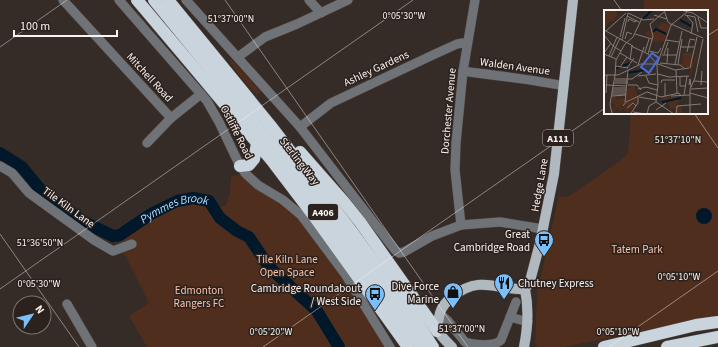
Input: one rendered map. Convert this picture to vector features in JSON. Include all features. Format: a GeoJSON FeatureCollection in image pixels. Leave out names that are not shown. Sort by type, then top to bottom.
{"type":"FeatureCollection","features":[{"type":"Feature","properties":{"kind":"highway","name":"A406"},"geometry":{"type":"LineString","coordinates":[[136,0],[191,64],[421,345]]}},
{"type":"Feature","properties":{"kind":"highway","name":"Sterling Way"},"geometry":{"type":"LineString","coordinates":[[154,0],[316,202],[421,345]]}},
{"type":"Feature","properties":{"kind":"highway","name":"Sterling Way"},"geometry":{"type":"LineString","coordinates":[[168,0],[270,124],[354,234],[404,304],[421,345]]}},
{"type":"Feature","properties":{"kind":"highway","name":"A406"},"geometry":{"type":"LineString","coordinates":[[270,124],[298,149],[344,202],[438,331]]}},
{"type":"Feature","properties":{"kind":"highway"},"geometry":{"type":"LineString","coordinates":[[240,166],[249,165],[254,159],[257,144]]}},
{"type":"Feature","properties":{"kind":"highway"},"geometry":{"type":"LineString","coordinates":[[604,347],[696,325],[718,322]]}},
{"type":"Feature","properties":{"kind":"highway"},"geometry":{"type":"LineString","coordinates":[[667,347],[718,337]]}},
{"type":"Feature","properties":{"kind":"main road","name":"Hedge Lane"},"geometry":{"type":"LineString","coordinates":[[524,289],[530,281],[543,229],[554,174],[573,0]]}},
{"type":"Feature","properties":{"kind":"main road"},"geometry":{"type":"LineString","coordinates":[[452,347],[438,331],[437,323],[441,309],[450,298],[462,290],[477,285],[491,285],[517,290],[524,289],[528,309],[528,322],[524,347]]}},
{"type":"Feature","properties":{"kind":"street","name":"Mitchell Road"},"geometry":{"type":"LineString","coordinates":[[63,0],[171,118]]}},
{"type":"Feature","properties":{"kind":"street","name":"Ostliffe Road"},"geometry":{"type":"LineString","coordinates":[[119,0],[154,38],[213,110],[240,166],[252,180],[283,200],[307,222],[345,274],[390,347]]}},
{"type":"Feature","properties":{"kind":"street"},"geometry":{"type":"LineString","coordinates":[[186,0],[300,127],[388,244],[399,253],[404,252],[432,236],[461,225],[500,222],[543,229]]}},
{"type":"Feature","properties":{"kind":"street"},"geometry":{"type":"LineString","coordinates":[[309,0],[321,13]]}},
{"type":"Feature","properties":{"kind":"street"},"geometry":{"type":"LineString","coordinates":[[238,57],[265,37],[348,0]]}},
{"type":"Feature","properties":{"kind":"street","name":"Dorchester Avenue"},"geometry":{"type":"LineString","coordinates":[[461,225],[455,170],[456,143],[463,71],[475,0]]}},
{"type":"Feature","properties":{"kind":"street","name":"Ashley Gardens"},"geometry":{"type":"LineString","coordinates":[[300,127],[331,103],[458,44],[467,44]]}},
{"type":"Feature","properties":{"kind":"street","name":"Walden Avenue"},"geometry":{"type":"LineString","coordinates":[[463,71],[532,80],[564,86]]}},
{"type":"Feature","properties":{"kind":"street"},"geometry":{"type":"LineString","coordinates":[[147,143],[171,118],[201,94]]}},
{"type":"Feature","properties":{"kind":"street","name":"Tile Kiln Lane"},"geometry":{"type":"LineString","coordinates":[[0,166],[12,173],[29,193],[94,240],[113,251],[132,244]]}},
{"type":"Feature","properties":{"kind":"street"},"geometry":{"type":"LineString","coordinates":[[440,314],[448,321],[464,341],[468,343],[494,345],[499,343],[516,302]]}},
{"type":"Feature","properties":{"kind":"street"},"geometry":{"type":"LineString","coordinates":[[67,304],[92,347]]}},
{"type":"Feature","properties":{"kind":"street"},"geometry":{"type":"LineString","coordinates":[[509,318],[528,322]]}},
{"type":"Feature","properties":{"kind":"green space","name":"Tatem Park"},"geometry":{"type":"Polygon","coordinates":[[[644,0],[718,0],[718,315],[564,347],[537,347],[535,343],[537,293],[559,196],[568,197],[620,161],[628,153],[631,114],[708,114],[708,10],[643,10],[644,0]]]}},
{"type":"Feature","properties":{"kind":"green space"},"geometry":{"type":"Polygon","coordinates":[[[231,59],[261,92],[257,95],[238,74],[229,61],[231,59]]]}},
{"type":"Feature","properties":{"kind":"green space"},"geometry":{"type":"Polygon","coordinates":[[[241,174],[276,199],[301,221],[339,271],[378,334],[384,347],[147,347],[129,316],[149,303],[127,259],[120,249],[121,230],[151,209],[186,193],[204,193],[221,207],[226,205],[230,192],[231,177],[241,174]]]}},
{"type":"Feature","properties":{"kind":"water"},"geometry":{"type":"Polygon","coordinates":[[[701,208],[707,208],[712,213],[710,222],[707,224],[701,224],[696,219],[696,213],[701,208]]]}},
{"type":"Feature","properties":{"kind":"waterway","name":"Pymmes Brook"},"geometry":{"type":"LineString","coordinates":[[0,153],[22,167],[39,188],[58,204],[84,222],[113,236],[120,235],[151,214],[177,201],[193,198],[209,201],[220,218],[237,231],[249,237],[269,267],[317,311],[339,347]]}},
{"type":"Feature","properties":{"kind":"place","name":"Great Cambridge Road"},"geometry":{"type":"Point","coordinates":[544,257]}},
{"type":"Feature","properties":{"kind":"place","name":"Chutney Express"},"geometry":{"type":"Point","coordinates":[504,300]}},
{"type":"Feature","properties":{"kind":"place","name":"Dive Force Marine"},"geometry":{"type":"Point","coordinates":[453,309]}},
{"type":"Feature","properties":{"kind":"place","name":"Cambridge Roundabout / West Side"},"geometry":{"type":"Point","coordinates":[375,311]}},
{"type":"Feature","properties":{"kind":"park label","name":"Tile Kiln Lane Open Space"},"geometry":{"type":"Point","coordinates":[287,265]}},
{"type":"Feature","properties":{"kind":"park label","name":"Edmonton Rangers FC"},"geometry":{"type":"Point","coordinates":[199,296]}}]}
